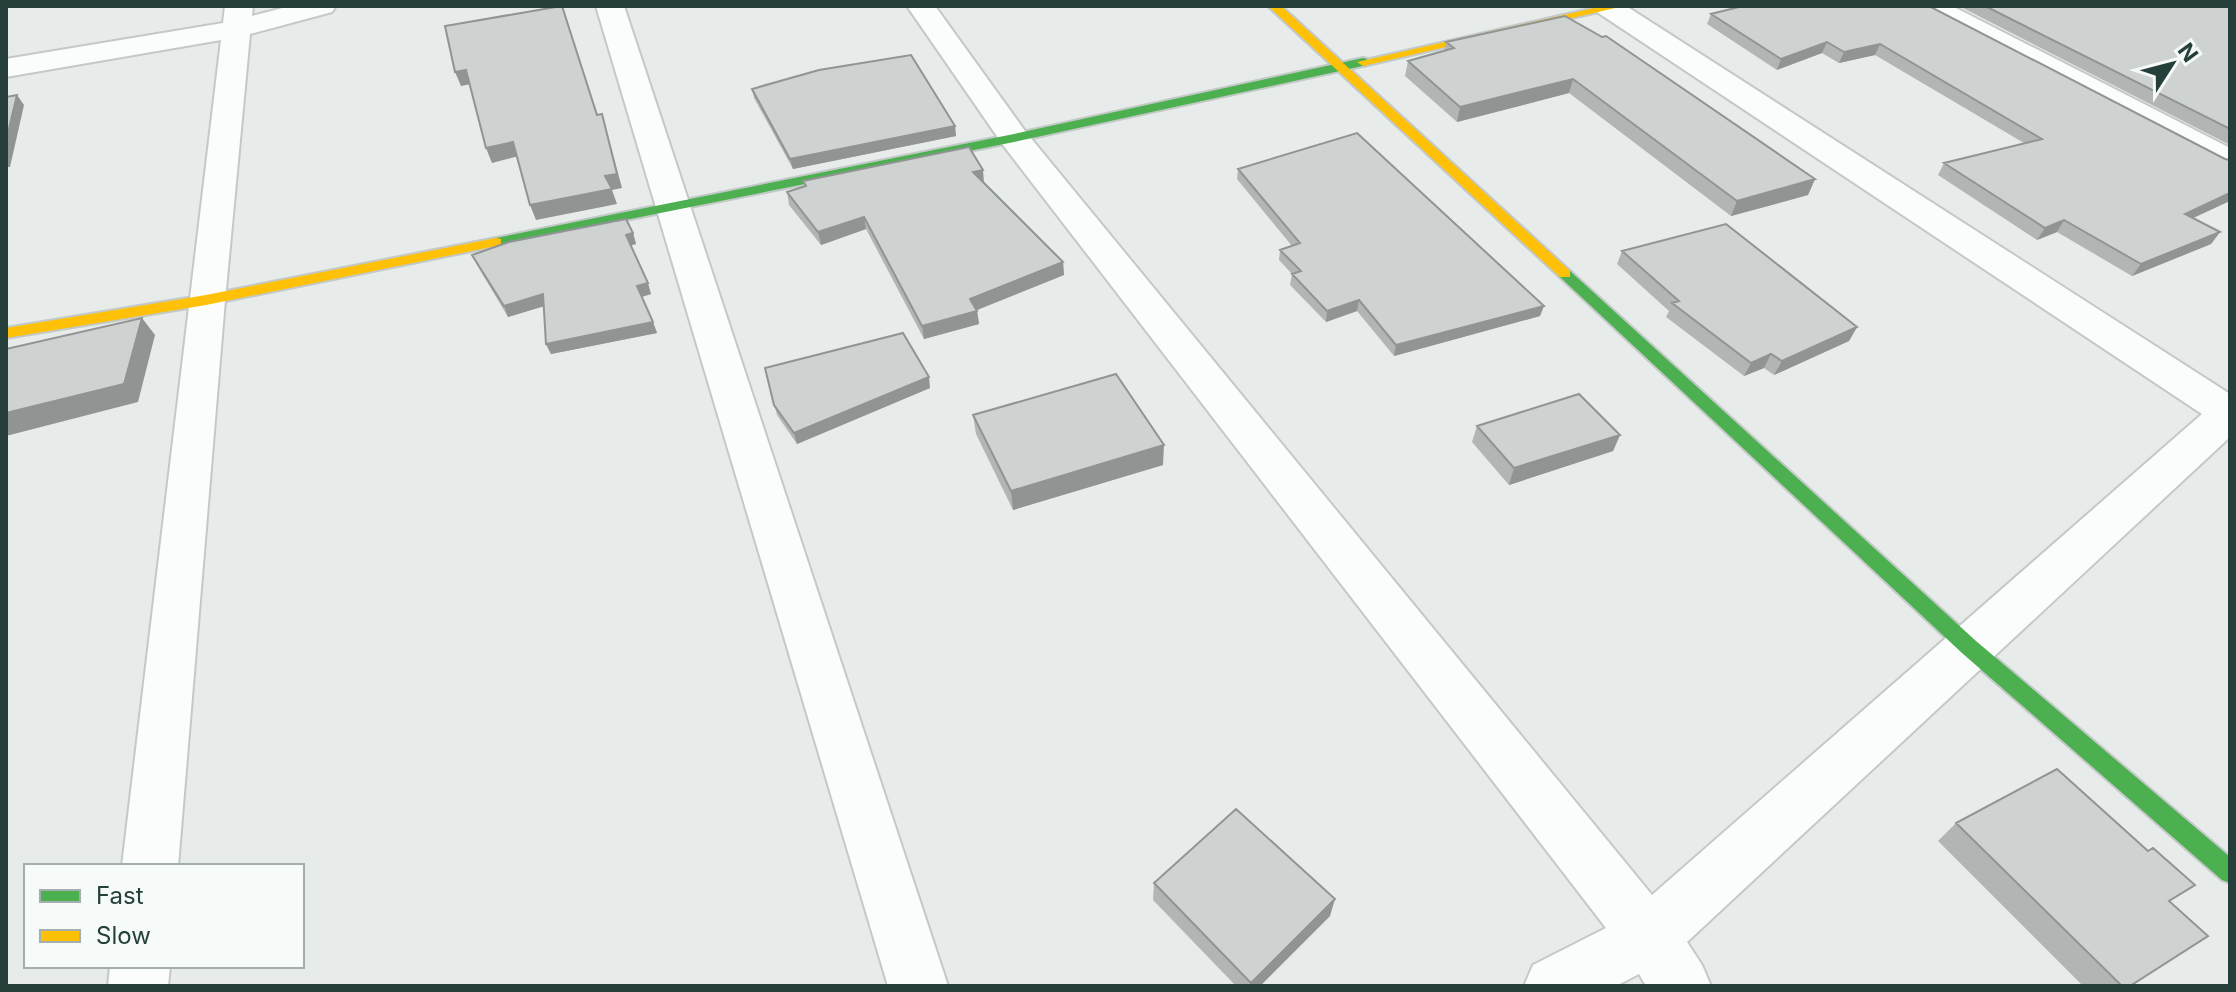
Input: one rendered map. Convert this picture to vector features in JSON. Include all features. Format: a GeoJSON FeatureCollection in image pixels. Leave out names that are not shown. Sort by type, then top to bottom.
{"type":"FeatureCollection","features":[{"type":"Feature","properties":{"kind":"street"},"geometry":{"type":"LineString","coordinates":[[6,68],[237,17],[322,6]]}},
{"type":"Feature","properties":{"kind":"street"},"geometry":{"type":"LineString","coordinates":[[610,6],[918,986]]}},
{"type":"Feature","properties":{"kind":"street"},"geometry":{"type":"LineString","coordinates":[[921,6],[1014,138],[1649,937],[1681,986]]}},
{"type":"Feature","properties":{"kind":"street"},"geometry":{"type":"LineString","coordinates":[[1274,6],[1969,647],[2230,872]]}},
{"type":"Feature","properties":{"kind":"street"},"geometry":{"type":"LineString","coordinates":[[1931,6],[2230,161]]}},
{"type":"Feature","properties":{"kind":"street"},"geometry":{"type":"LineString","coordinates":[[6,333],[206,300],[1014,138],[1611,7],[2230,413],[1649,937],[1554,986]]}},
{"type":"Feature","properties":{"kind":"street"},"geometry":{"type":"LineString","coordinates":[[150,864],[237,17]]}},
{"type":"Feature","properties":{"kind":"building"},"geometry":{"type":"Polygon","coordinates":[[[562,6],[597,115],[602,114],[617,174],[605,176],[612,189],[530,205],[513,142],[486,148],[466,70],[455,72],[445,26],[562,6]]]}},
{"type":"Feature","properties":{"kind":"building"},"geometry":{"type":"Polygon","coordinates":[[[1743,6],[1929,6],[2230,160],[2230,193],[2185,214],[2220,232],[2141,264],[2064,220],[2045,228],[1944,163],[2042,139],[1880,44],[1844,52],[1827,42],[1781,59],[1711,14],[1743,6]]]}},
{"type":"Feature","properties":{"kind":"building"},"geometry":{"type":"Polygon","coordinates":[[[1985,6],[2230,6],[2230,129],[1985,6]]]}},
{"type":"Feature","properties":{"kind":"building"},"geometry":{"type":"Polygon","coordinates":[[[1565,16],[1602,37],[1606,36],[1815,179],[1737,201],[1573,79],[1460,107],[1408,61],[1454,48],[1446,42],[1565,16]]]}},
{"type":"Feature","properties":{"kind":"building"},"geometry":{"type":"Polygon","coordinates":[[[911,55],[955,126],[790,159],[752,89],[819,70],[911,55]]]}},
{"type":"Feature","properties":{"kind":"building"},"geometry":{"type":"Polygon","coordinates":[[[17,95],[6,141],[6,97],[17,95]]]}},
{"type":"Feature","properties":{"kind":"building"},"geometry":{"type":"Polygon","coordinates":[[[1357,133],[1544,306],[1396,345],[1359,300],[1327,311],[1292,274],[1301,271],[1280,250],[1300,243],[1238,169],[1357,133]]]}},
{"type":"Feature","properties":{"kind":"building"},"geometry":{"type":"Polygon","coordinates":[[[969,147],[983,170],[973,172],[1063,262],[970,299],[977,311],[922,326],[864,217],[818,232],[787,192],[806,186],[803,181],[969,147]]]}},
{"type":"Feature","properties":{"kind":"building"},"geometry":{"type":"Polygon","coordinates":[[[626,219],[633,233],[626,235],[648,283],[637,286],[653,322],[546,344],[543,294],[504,306],[472,255],[509,242],[626,219]]]}},
{"type":"Feature","properties":{"kind":"building"},"geometry":{"type":"Polygon","coordinates":[[[1726,224],[1857,327],[1782,361],[1771,354],[1751,363],[1672,303],[1679,301],[1622,251],[1726,224]]]}},
{"type":"Feature","properties":{"kind":"building"},"geometry":{"type":"Polygon","coordinates":[[[142,318],[124,384],[6,413],[6,349],[142,318]]]}},
{"type":"Feature","properties":{"kind":"building"},"geometry":{"type":"Polygon","coordinates":[[[903,333],[929,377],[794,433],[774,405],[765,368],[903,333]]]}},
{"type":"Feature","properties":{"kind":"building"},"geometry":{"type":"Polygon","coordinates":[[[1116,374],[1164,445],[1011,491],[973,415],[1116,374]]]}},
{"type":"Feature","properties":{"kind":"building"},"geometry":{"type":"Polygon","coordinates":[[[1579,394],[1620,435],[1514,468],[1477,426],[1579,394]]]}},
{"type":"Feature","properties":{"kind":"building"},"geometry":{"type":"Polygon","coordinates":[[[2057,769],[2148,851],[2153,848],[2195,885],[2169,901],[2208,936],[2130,986],[2122,986],[1956,823],[2057,769]]]}},
{"type":"Feature","properties":{"kind":"building"},"geometry":{"type":"Polygon","coordinates":[[[1236,809],[1335,899],[1251,983],[1154,883],[1236,809]]]}},
{"type":"Feature","properties":{"kind":"traffic: fast"},"geometry":{"type":"LineString","coordinates":[[496,242],[1014,138],[1363,62]]}},
{"type":"Feature","properties":{"kind":"traffic: fast"},"geometry":{"type":"LineString","coordinates":[[1565,274],[1969,647],[2230,872]]}},
{"type":"Feature","properties":{"kind":"traffic: slow"},"geometry":{"type":"LineString","coordinates":[[1274,6],[1565,274]]}},
{"type":"Feature","properties":{"kind":"traffic: slow"},"geometry":{"type":"LineString","coordinates":[[1363,62],[1618,6]]}},
{"type":"Feature","properties":{"kind":"traffic: slow"},"geometry":{"type":"LineString","coordinates":[[6,333],[206,300],[496,242]]}}]}
